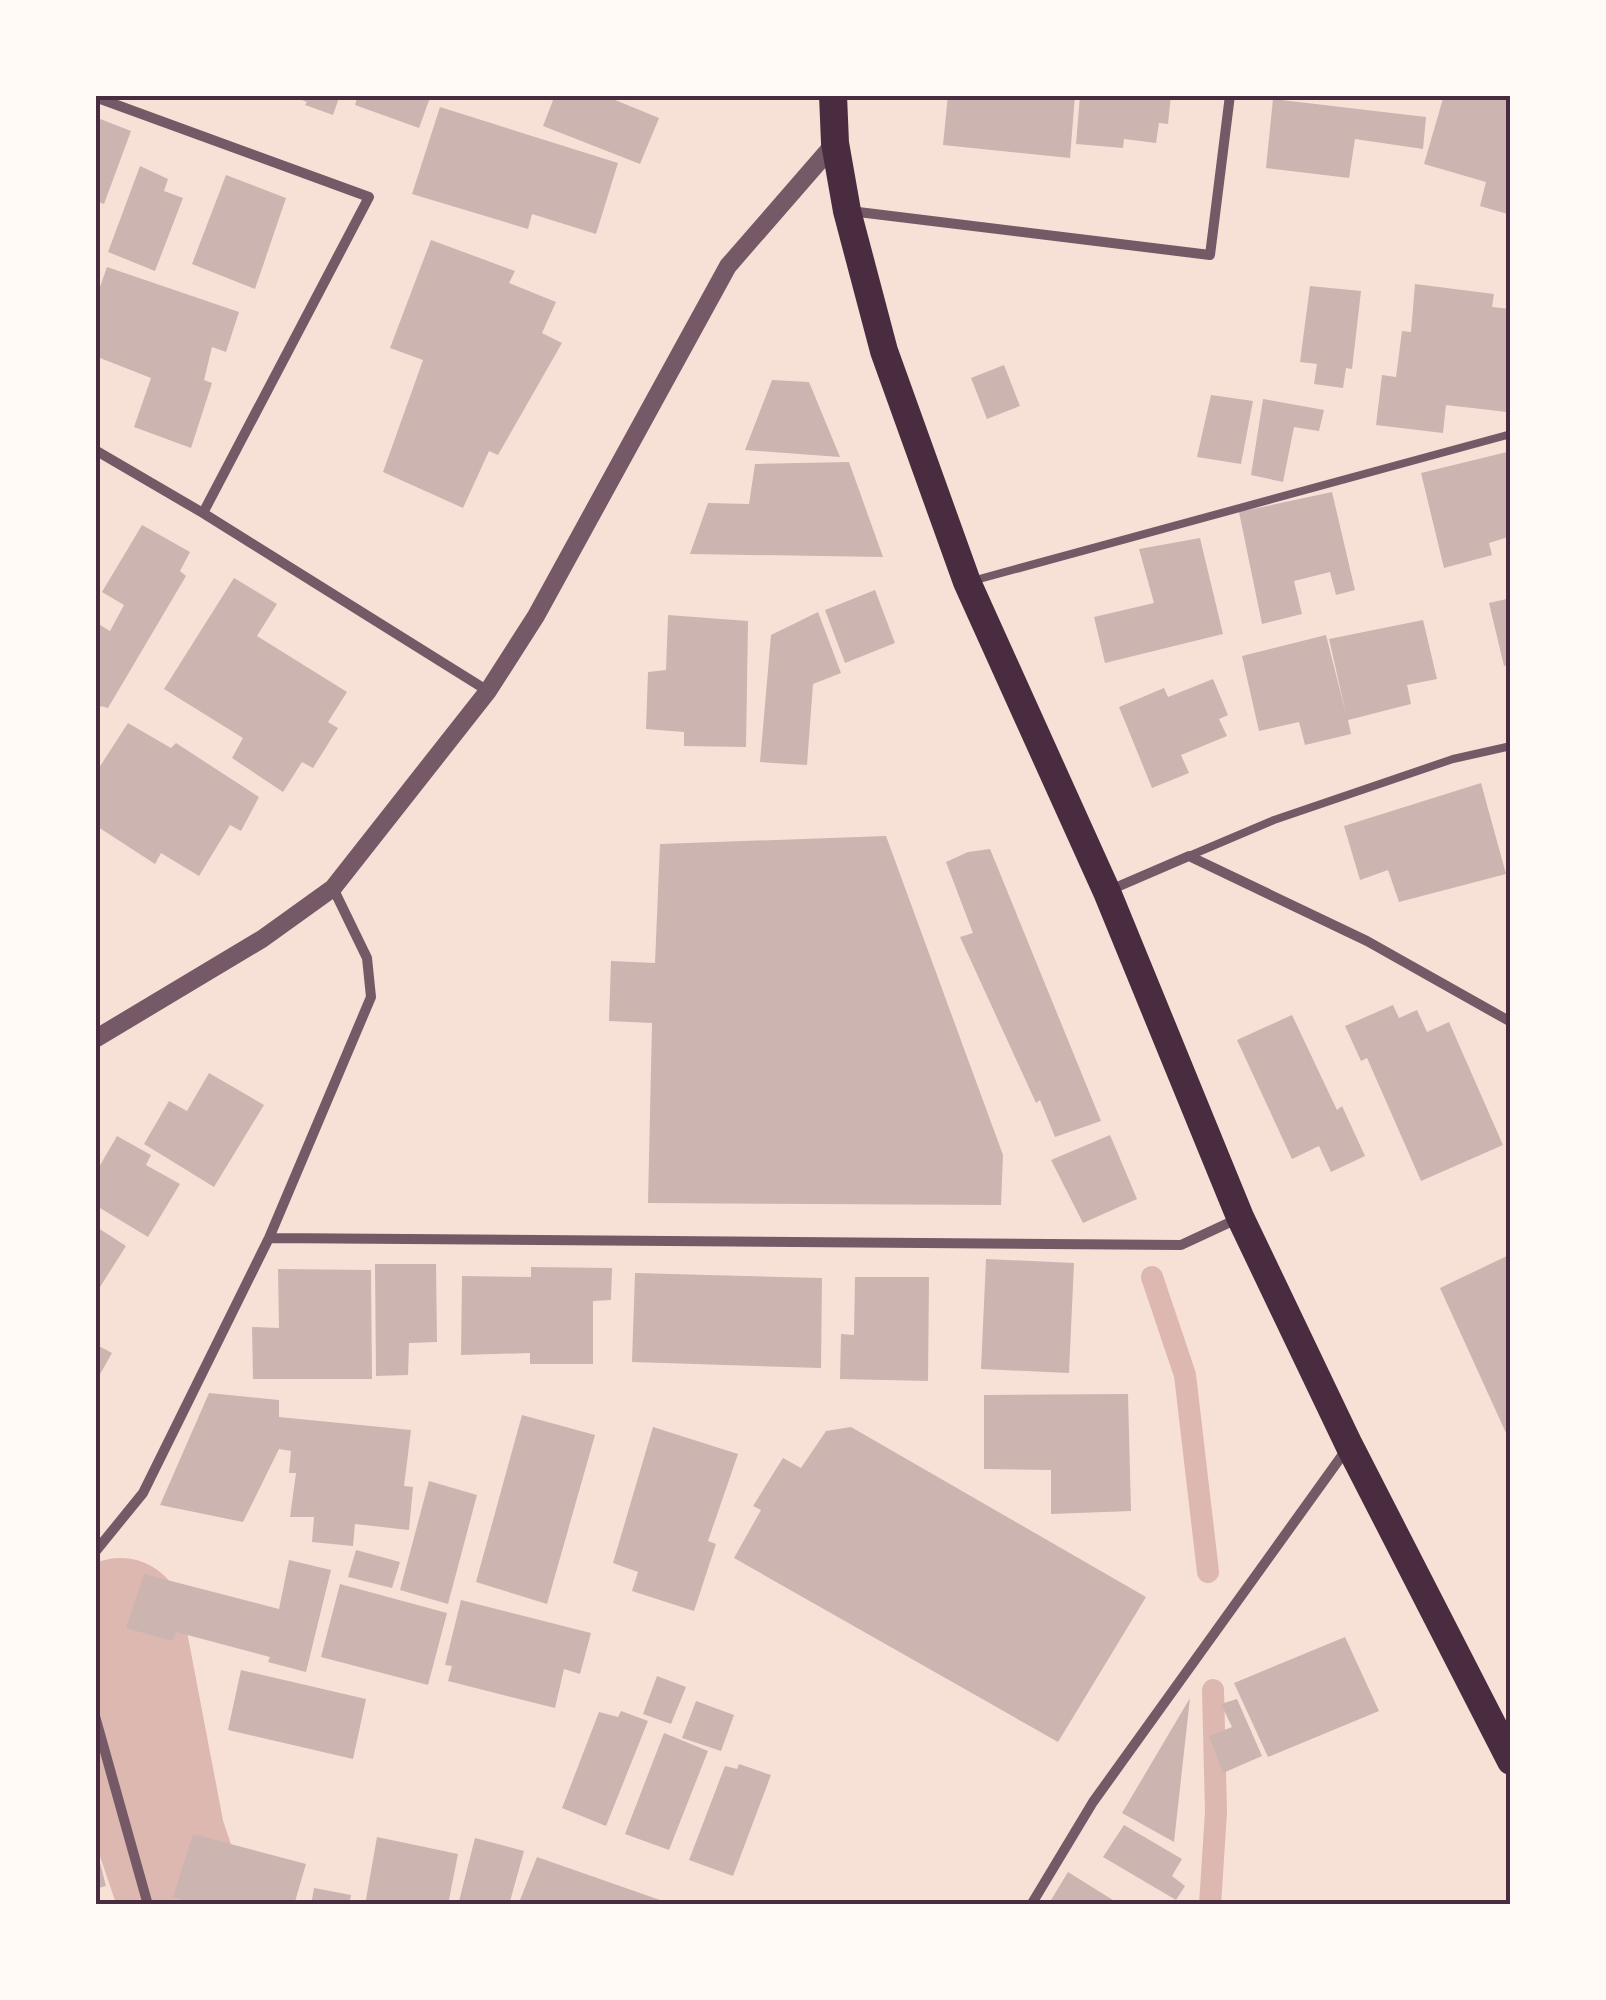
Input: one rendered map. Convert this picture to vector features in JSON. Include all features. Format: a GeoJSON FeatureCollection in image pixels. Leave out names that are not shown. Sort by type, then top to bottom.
{"type":"FeatureCollection","features":[{"type":"Feature","properties":{"kind":"highway"},"geometry":{"type":"LineString","coordinates":[[833,95],[835,143],[847,211],[884,351],[968,582],[1107,892],[1240,1217],[1349,1445],[1511,1761]]}},
{"type":"Feature","properties":{"kind":"street"},"geometry":{"type":"LineString","coordinates":[[847,211],[1210,255],[1230,95]]}},
{"type":"Feature","properties":{"kind":"street"},"geometry":{"type":"LineString","coordinates":[[95,97],[370,196],[204,513]]}},
{"type":"Feature","properties":{"kind":"street"},"geometry":{"type":"LineString","coordinates":[[95,1039],[262,939],[333,888],[488,691],[536,616],[728,266],[835,143]]}},
{"type":"Feature","properties":{"kind":"street"},"geometry":{"type":"LineString","coordinates":[[95,450],[204,513],[488,691]]}},
{"type":"Feature","properties":{"kind":"street"},"geometry":{"type":"LineString","coordinates":[[1107,892],[1189,856],[1366,941],[1511,1022]]}},
{"type":"Feature","properties":{"kind":"street"},"geometry":{"type":"LineString","coordinates":[[95,1552],[143,1493],[269,1238],[370,997],[367,958],[333,888]]}},
{"type":"Feature","properties":{"kind":"street"},"geometry":{"type":"LineString","coordinates":[[269,1238],[1181,1246],[1240,1217]]}},
{"type":"Feature","properties":{"kind":"street"},"geometry":{"type":"LineString","coordinates":[[1031,1905],[1093,1802],[1349,1445]]}},
{"type":"Feature","properties":{"kind":"street"},"geometry":{"type":"LineString","coordinates":[[95,1716],[148,1905]]}},
{"type":"Feature","properties":{"kind":"lane"},"geometry":{"type":"LineString","coordinates":[[968,582],[1511,434]]}},
{"type":"Feature","properties":{"kind":"lane"},"geometry":{"type":"LineString","coordinates":[[1189,856],[1274,820],[1435,765],[1511,746]]}},
{"type":"Feature","properties":{"kind":"building"},"geometry":{"type":"Polygon","coordinates":[[[301,95],[340,95],[333,115],[305,105],[307,102],[299,99],[301,95]]]}},
{"type":"Feature","properties":{"kind":"building"},"geometry":{"type":"Polygon","coordinates":[[[358,95],[431,95],[419,128],[355,105],[358,95]]]}},
{"type":"Feature","properties":{"kind":"building"},"geometry":{"type":"Polygon","coordinates":[[[555,95],[603,95],[659,118],[640,164],[543,126],[555,95]]]}},
{"type":"Feature","properties":{"kind":"building"},"geometry":{"type":"Polygon","coordinates":[[[948,95],[1075,95],[1070,158],[943,145],[948,95]]]}},
{"type":"Feature","properties":{"kind":"building"},"geometry":{"type":"Polygon","coordinates":[[[1080,95],[1171,95],[1168,124],[1159,123],[1156,143],[1124,139],[1123,148],[1076,144],[1080,95]]]}},
{"type":"Feature","properties":{"kind":"building"},"geometry":{"type":"Polygon","coordinates":[[[1444,95],[1511,95],[1511,215],[1480,206],[1486,182],[1424,164],[1444,95]]]}},
{"type":"Feature","properties":{"kind":"building"},"geometry":{"type":"Polygon","coordinates":[[[1273,99],[1426,117],[1423,149],[1355,139],[1349,178],[1266,168],[1273,99]]]}},
{"type":"Feature","properties":{"kind":"building"},"geometry":{"type":"Polygon","coordinates":[[[440,107],[618,163],[596,234],[532,214],[528,229],[412,194],[440,107]]]}},
{"type":"Feature","properties":{"kind":"building"},"geometry":{"type":"Polygon","coordinates":[[[95,117],[131,131],[104,204],[95,201],[95,117]]]}},
{"type":"Feature","properties":{"kind":"building"},"geometry":{"type":"Polygon","coordinates":[[[140,166],[168,179],[164,191],[183,198],[155,271],[108,252],[140,166]]]}},
{"type":"Feature","properties":{"kind":"building"},"geometry":{"type":"Polygon","coordinates":[[[226,175],[286,198],[255,289],[192,264],[226,175]]]}},
{"type":"Feature","properties":{"kind":"building"},"geometry":{"type":"Polygon","coordinates":[[[431,240],[515,271],[509,283],[556,302],[542,333],[562,343],[498,455],[489,451],[463,508],[383,472],[423,360],[390,348],[431,240]]]}},
{"type":"Feature","properties":{"kind":"building"},"geometry":{"type":"Polygon","coordinates":[[[107,267],[239,312],[226,352],[212,347],[204,380],[212,383],[191,448],[134,427],[151,378],[95,356],[95,301],[107,267]]]}},
{"type":"Feature","properties":{"kind":"building"},"geometry":{"type":"Polygon","coordinates":[[[1415,284],[1494,294],[1492,307],[1511,309],[1507,412],[1446,405],[1443,433],[1376,425],[1382,375],[1396,377],[1402,331],[1411,332],[1415,284]]]}},
{"type":"Feature","properties":{"kind":"building"},"geometry":{"type":"Polygon","coordinates":[[[1310,286],[1361,291],[1352,369],[1346,368],[1343,388],[1314,384],[1317,364],[1300,362],[1310,286]]]}},
{"type":"Feature","properties":{"kind":"building"},"geometry":{"type":"Polygon","coordinates":[[[1004,365],[1020,406],[987,419],[971,378],[1004,365]]]}},
{"type":"Feature","properties":{"kind":"building"},"geometry":{"type":"Polygon","coordinates":[[[772,380],[809,382],[840,457],[745,450],[772,380]]]}},
{"type":"Feature","properties":{"kind":"building"},"geometry":{"type":"Polygon","coordinates":[[[1211,395],[1253,401],[1241,464],[1197,457],[1211,395]]]}},
{"type":"Feature","properties":{"kind":"building"},"geometry":{"type":"Polygon","coordinates":[[[1263,399],[1324,410],[1319,431],[1294,427],[1283,482],[1251,475],[1263,399]]]}},
{"type":"Feature","properties":{"kind":"building"},"geometry":{"type":"Polygon","coordinates":[[[1511,451],[1511,536],[1489,543],[1492,555],[1444,568],[1421,473],[1511,451]]]}},
{"type":"Feature","properties":{"kind":"building"},"geometry":{"type":"Polygon","coordinates":[[[849,462],[883,557],[690,554],[708,503],[749,504],[755,464],[849,462]]]}},
{"type":"Feature","properties":{"kind":"building"},"geometry":{"type":"Polygon","coordinates":[[[1332,492],[1355,590],[1336,595],[1330,572],[1294,581],[1302,614],[1262,624],[1239,512],[1332,492]]]}},
{"type":"Feature","properties":{"kind":"building"},"geometry":{"type":"Polygon","coordinates":[[[142,525],[190,552],[180,571],[186,576],[108,708],[101,706],[95,716],[95,622],[110,631],[124,605],[102,592],[142,525]]]}},
{"type":"Feature","properties":{"kind":"building"},"geometry":{"type":"Polygon","coordinates":[[[1200,538],[1223,634],[1105,663],[1094,617],[1154,603],[1139,549],[1200,538]]]}},
{"type":"Feature","properties":{"kind":"building"},"geometry":{"type":"Polygon","coordinates":[[[234,578],[277,604],[257,636],[347,692],[328,722],[338,728],[313,768],[302,762],[283,792],[232,758],[243,738],[164,689],[234,578]]]}},
{"type":"Feature","properties":{"kind":"building"},"geometry":{"type":"Polygon","coordinates":[[[875,590],[895,643],[845,663],[825,610],[875,590]]]}},
{"type":"Feature","properties":{"kind":"building"},"geometry":{"type":"Polygon","coordinates":[[[1511,598],[1511,664],[1504,666],[1489,603],[1511,598]]]}},
{"type":"Feature","properties":{"kind":"building"},"geometry":{"type":"Polygon","coordinates":[[[818,612],[841,673],[813,684],[807,765],[760,762],[771,635],[818,612]]]}},
{"type":"Feature","properties":{"kind":"building"},"geometry":{"type":"Polygon","coordinates":[[[668,615],[748,621],[746,747],[684,746],[684,732],[646,729],[648,672],[666,670],[668,615]]]}},
{"type":"Feature","properties":{"kind":"building"},"geometry":{"type":"Polygon","coordinates":[[[1423,620],[1437,679],[1407,685],[1411,704],[1348,720],[1351,734],[1305,745],[1299,722],[1259,731],[1242,656],[1326,635],[1346,714],[1329,639],[1423,620]]]}},
{"type":"Feature","properties":{"kind":"building"},"geometry":{"type":"Polygon","coordinates":[[[1213,679],[1228,715],[1219,719],[1227,736],[1181,755],[1189,773],[1152,788],[1119,707],[1164,688],[1168,697],[1213,679]]]}},
{"type":"Feature","properties":{"kind":"building"},"geometry":{"type":"Polygon","coordinates":[[[128,723],[171,748],[176,743],[259,797],[241,831],[230,825],[199,876],[161,853],[155,864],[95,825],[95,774],[128,723]]]}},
{"type":"Feature","properties":{"kind":"building"},"geometry":{"type":"Polygon","coordinates":[[[1481,783],[1506,874],[1399,902],[1388,870],[1360,880],[1344,826],[1481,783]]]}},
{"type":"Feature","properties":{"kind":"building"},"geometry":{"type":"Polygon","coordinates":[[[886,836],[1003,1155],[1001,1205],[648,1203],[652,1023],[609,1021],[611,961],[655,963],[660,844],[886,836]]]}},
{"type":"Feature","properties":{"kind":"building"},"geometry":{"type":"Polygon","coordinates":[[[990,849],[1101,1121],[1055,1137],[960,937],[973,933],[946,862],[968,852],[990,849]]]}},
{"type":"Feature","properties":{"kind":"building"},"geometry":{"type":"Polygon","coordinates":[[[1393,1005],[1399,1018],[1417,1010],[1427,1032],[1449,1022],[1503,1145],[1421,1181],[1367,1058],[1361,1061],[1345,1026],[1393,1005]]]}},
{"type":"Feature","properties":{"kind":"building"},"geometry":{"type":"Polygon","coordinates":[[[1292,1015],[1337,1110],[1342,1106],[1365,1156],[1331,1172],[1319,1146],[1292,1159],[1237,1040],[1292,1015]]]}},
{"type":"Feature","properties":{"kind":"building"},"geometry":{"type":"Polygon","coordinates":[[[209,1073],[264,1105],[214,1187],[144,1144],[169,1101],[187,1111],[209,1073]]]}},
{"type":"Feature","properties":{"kind":"building"},"geometry":{"type":"Polygon","coordinates":[[[1110,1135],[1137,1199],[1083,1223],[1051,1160],[1110,1135]]]}},
{"type":"Feature","properties":{"kind":"building"},"geometry":{"type":"Polygon","coordinates":[[[117,1136],[151,1155],[146,1165],[180,1184],[148,1237],[95,1205],[95,1174],[117,1136]]]}},
{"type":"Feature","properties":{"kind":"building"},"geometry":{"type":"Polygon","coordinates":[[[95,1226],[126,1246],[95,1295],[95,1226]]]}},
{"type":"Feature","properties":{"kind":"building"},"geometry":{"type":"Polygon","coordinates":[[[1511,1254],[1511,1431],[1506,1433],[1440,1288],[1511,1254]]]}},
{"type":"Feature","properties":{"kind":"building"},"geometry":{"type":"Polygon","coordinates":[[[986,1259],[1074,1263],[1069,1373],[981,1369],[986,1259]]]}},
{"type":"Feature","properties":{"kind":"building"},"geometry":{"type":"Polygon","coordinates":[[[375,1264],[436,1264],[437,1342],[409,1343],[408,1375],[376,1376],[375,1264]]]}},
{"type":"Feature","properties":{"kind":"building"},"geometry":{"type":"Polygon","coordinates":[[[531,1267],[612,1268],[611,1300],[593,1301],[593,1364],[530,1364],[530,1353],[461,1355],[462,1276],[531,1277],[531,1267]]]}},
{"type":"Feature","properties":{"kind":"building"},"geometry":{"type":"Polygon","coordinates":[[[278,1269],[371,1270],[372,1379],[253,1379],[252,1327],[279,1328],[278,1269]]]}},
{"type":"Feature","properties":{"kind":"building"},"geometry":{"type":"Polygon","coordinates":[[[635,1273],[822,1278],[821,1368],[632,1362],[635,1273]]]}},
{"type":"Feature","properties":{"kind":"building"},"geometry":{"type":"Polygon","coordinates":[[[855,1277],[929,1277],[928,1381],[840,1379],[841,1334],[854,1335],[855,1277]]]}},
{"type":"Feature","properties":{"kind":"building"},"geometry":{"type":"Polygon","coordinates":[[[95,1344],[112,1353],[95,1383],[95,1344]]]}},
{"type":"Feature","properties":{"kind":"building"},"geometry":{"type":"Polygon","coordinates":[[[209,1393],[279,1400],[279,1417],[411,1430],[404,1486],[413,1487],[409,1530],[355,1524],[353,1546],[312,1542],[314,1517],[290,1517],[296,1473],[289,1473],[291,1451],[279,1449],[243,1522],[160,1505],[209,1393]]]}},
{"type":"Feature","properties":{"kind":"building"},"geometry":{"type":"Polygon","coordinates":[[[1128,1394],[1131,1511],[1051,1514],[1051,1470],[984,1469],[984,1395],[1128,1394]]]}},
{"type":"Feature","properties":{"kind":"building"},"geometry":{"type":"Polygon","coordinates":[[[522,1415],[595,1435],[547,1604],[476,1582],[522,1415]]]}},
{"type":"Feature","properties":{"kind":"building"},"geometry":{"type":"Polygon","coordinates":[[[653,1427],[738,1454],[708,1541],[716,1544],[694,1611],[632,1591],[638,1572],[613,1563],[653,1427]]]}},
{"type":"Feature","properties":{"kind":"building"},"geometry":{"type":"Polygon","coordinates":[[[851,1427],[1146,1597],[1058,1742],[734,1558],[761,1510],[753,1506],[783,1458],[801,1468],[826,1431],[851,1427]]]}},
{"type":"Feature","properties":{"kind":"building"},"geometry":{"type":"Polygon","coordinates":[[[429,1481],[477,1495],[448,1604],[400,1590],[429,1481]]]}},
{"type":"Feature","properties":{"kind":"building"},"geometry":{"type":"Polygon","coordinates":[[[356,1550],[400,1562],[392,1588],[348,1577],[356,1550]]]}},
{"type":"Feature","properties":{"kind":"building"},"geometry":{"type":"Polygon","coordinates":[[[289,1560],[331,1570],[306,1672],[268,1662],[270,1657],[176,1632],[172,1641],[126,1628],[144,1574],[279,1609],[289,1560]]]}},
{"type":"Feature","properties":{"kind":"building"},"geometry":{"type":"Polygon","coordinates":[[[340,1584],[447,1613],[428,1685],[321,1657],[340,1584]]]}},
{"type":"Feature","properties":{"kind":"building"},"geometry":{"type":"Polygon","coordinates":[[[461,1600],[591,1633],[580,1674],[564,1669],[555,1708],[448,1681],[452,1666],[445,1665],[461,1600]]]}},
{"type":"Feature","properties":{"kind":"building"},"geometry":{"type":"Polygon","coordinates":[[[1345,1637],[1379,1711],[1268,1757],[1234,1683],[1345,1637]]]}},
{"type":"Feature","properties":{"kind":"building"},"geometry":{"type":"Polygon","coordinates":[[[241,1670],[366,1699],[353,1759],[228,1730],[241,1670]]]}},
{"type":"Feature","properties":{"kind":"building"},"geometry":{"type":"Polygon","coordinates":[[[657,1676],[686,1687],[671,1724],[643,1714],[657,1676]]]}},
{"type":"Feature","properties":{"kind":"building"},"geometry":{"type":"Polygon","coordinates":[[[1190,1698],[1174,1842],[1122,1813],[1190,1698]]]}},
{"type":"Feature","properties":{"kind":"building"},"geometry":{"type":"Polygon","coordinates":[[[1237,1699],[1262,1756],[1223,1773],[1209,1736],[1232,1727],[1221,1704],[1237,1699]]]}},
{"type":"Feature","properties":{"kind":"building"},"geometry":{"type":"Polygon","coordinates":[[[696,1701],[734,1715],[721,1751],[682,1738],[696,1701]]]}},
{"type":"Feature","properties":{"kind":"building"},"geometry":{"type":"Polygon","coordinates":[[[621,1711],[648,1721],[606,1826],[562,1808],[599,1712],[618,1717],[621,1711]]]}},
{"type":"Feature","properties":{"kind":"building"},"geometry":{"type":"Polygon","coordinates":[[[664,1733],[708,1751],[669,1850],[625,1834],[664,1733]]]}},
{"type":"Feature","properties":{"kind":"building"},"geometry":{"type":"Polygon","coordinates":[[[739,1764],[771,1775],[733,1876],[689,1860],[725,1766],[737,1769],[739,1764]]]}},
{"type":"Feature","properties":{"kind":"building"},"geometry":{"type":"Polygon","coordinates":[[[1124,1825],[1182,1859],[1172,1876],[1185,1886],[1176,1900],[1103,1857],[1124,1825]]]}},
{"type":"Feature","properties":{"kind":"building"},"geometry":{"type":"Polygon","coordinates":[[[193,1834],[306,1864],[294,1905],[201,1905],[173,1897],[193,1834]]]}},
{"type":"Feature","properties":{"kind":"building"},"geometry":{"type":"Polygon","coordinates":[[[377,1837],[458,1854],[448,1905],[365,1905],[377,1837]]]}},
{"type":"Feature","properties":{"kind":"building"},"geometry":{"type":"Polygon","coordinates":[[[475,1838],[524,1851],[509,1905],[458,1905],[475,1838]]]}},
{"type":"Feature","properties":{"kind":"building"},"geometry":{"type":"Polygon","coordinates":[[[95,1843],[106,1886],[95,1889],[95,1843]]]}},
{"type":"Feature","properties":{"kind":"building"},"geometry":{"type":"Polygon","coordinates":[[[537,1857],[660,1900],[658,1905],[518,1905],[537,1857]]]}},
{"type":"Feature","properties":{"kind":"building"},"geometry":{"type":"Polygon","coordinates":[[[1068,1872],[1121,1905],[1048,1905],[1068,1872]]]}},
{"type":"Feature","properties":{"kind":"building"},"geometry":{"type":"Polygon","coordinates":[[[314,1888],[351,1895],[349,1905],[311,1905],[314,1888]]]}},
{"type":"Feature","properties":{"kind":"waterway"},"geometry":{"type":"LineString","coordinates":[[1152,1277],[1185,1375],[1208,1572]]}},
{"type":"Feature","properties":{"kind":"waterway"},"geometry":{"type":"LineString","coordinates":[[120,1622],[161,1837],[184,1905]]}},
{"type":"Feature","properties":{"kind":"waterway"},"geometry":{"type":"LineString","coordinates":[[1210,1905],[1216,1812],[1213,1690]]}}]}
